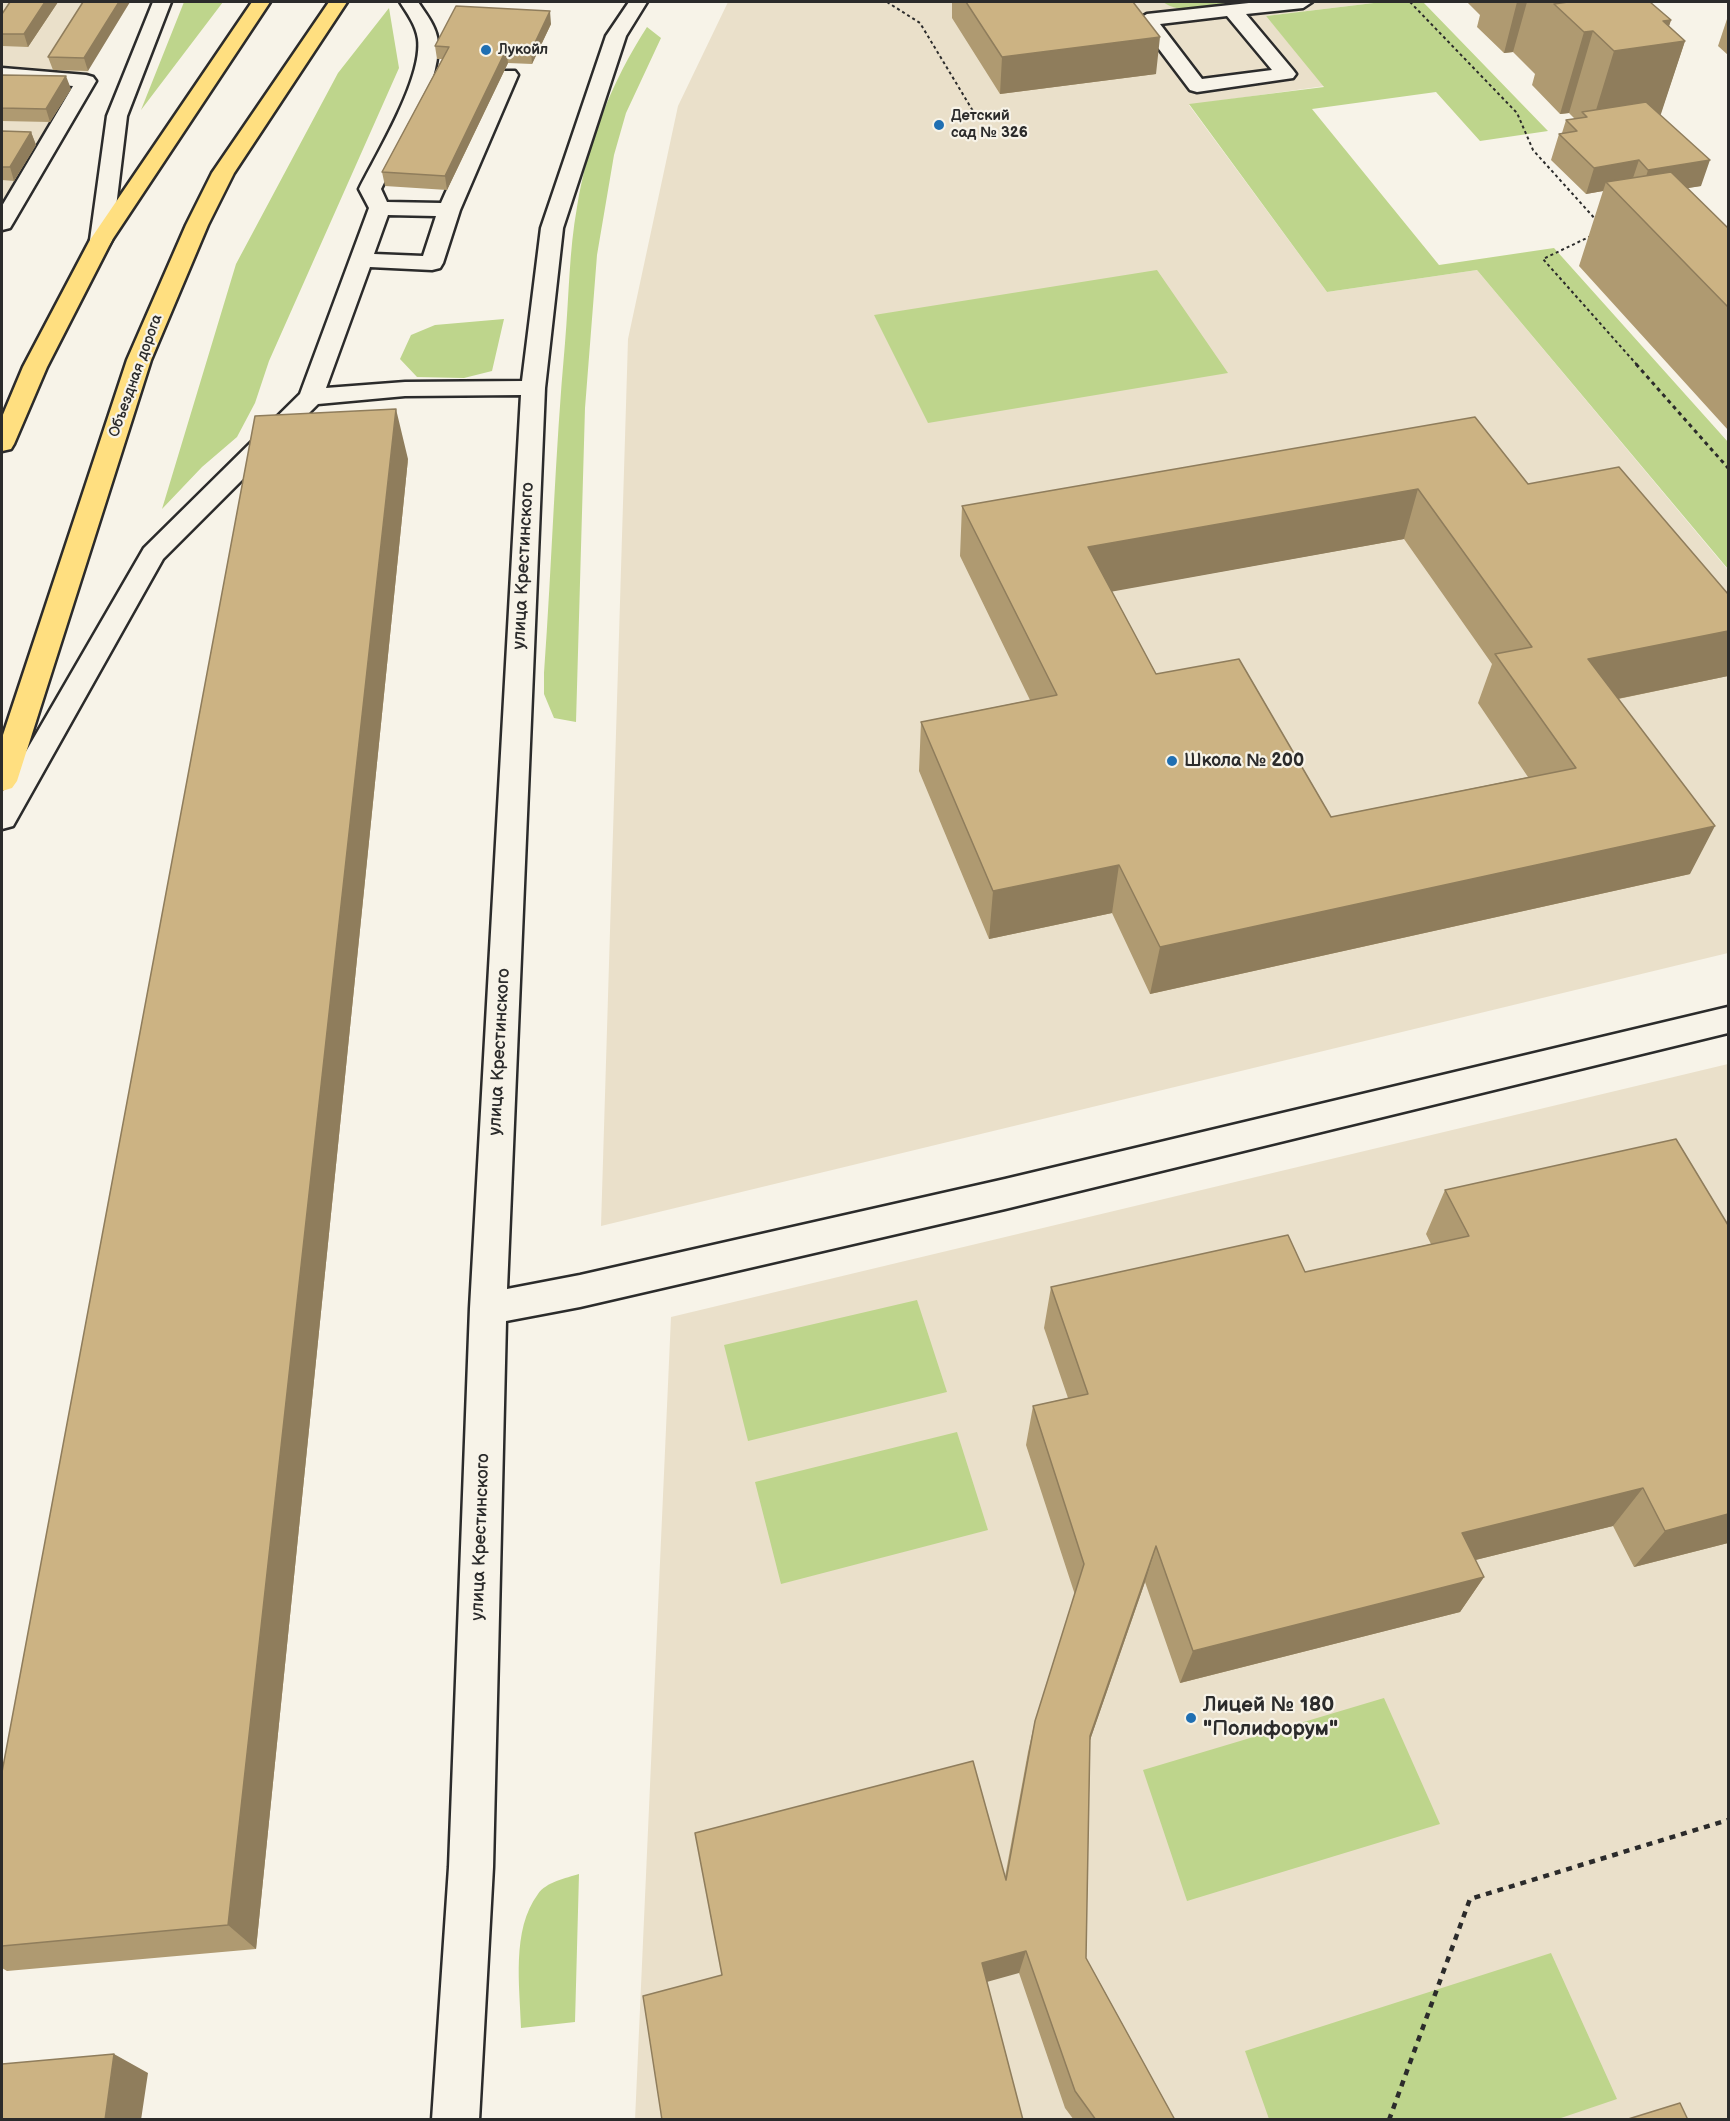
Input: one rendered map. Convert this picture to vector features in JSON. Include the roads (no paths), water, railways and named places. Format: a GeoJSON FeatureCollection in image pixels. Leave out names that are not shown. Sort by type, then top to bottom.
{"type":"FeatureCollection","features":[{"type":"Feature","properties":{"kind":"main road"},"geometry":{"type":"LineString","coordinates":[[2,444],[35,367],[101,240],[261,2]]}},
{"type":"Feature","properties":{"kind":"main road","name":"Объездная дорога"},"geometry":{"type":"LineString","coordinates":[[2,781],[139,360],[197,225],[223,173],[338,2]]}},
{"type":"Feature","properties":{"kind":"street"},"geometry":{"type":"LineString","coordinates":[[101,240],[117,116],[162,2]]}},
{"type":"Feature","properties":{"kind":"street"},"geometry":{"type":"LineString","coordinates":[[2,818],[153,554],[310,397],[380,208],[370,189],[422,76],[428,42],[420,17],[409,2]]}},
{"type":"Feature","properties":{"kind":"street","name":"улица Крестинского"},"geometry":{"type":"LineString","coordinates":[[455,2120],[471,1867],[488,1308],[533,388],[552,228],[615,36],[638,2]]}},
{"type":"Feature","properties":{"kind":"street"},"geometry":{"type":"LineString","coordinates":[[1233,11],[1286,74],[1197,86],[1147,20],[1303,2]]}},
{"type":"Feature","properties":{"kind":"street"},"geometry":{"type":"LineString","coordinates":[[2,74],[86,81],[2,223]]}},
{"type":"Feature","properties":{"kind":"street"},"geometry":{"type":"LineString","coordinates":[[361,260],[432,263],[449,210],[508,75]]}},
{"type":"Feature","properties":{"kind":"street"},"geometry":{"type":"LineString","coordinates":[[380,208],[449,210]]}},
{"type":"Feature","properties":{"kind":"street"},"geometry":{"type":"LineString","coordinates":[[310,397],[405,389],[533,388]]}},
{"type":"Feature","properties":{"kind":"street"},"geometry":{"type":"LineString","coordinates":[[488,1308],[580,1291],[994,1197],[1728,1020]]}},
{"type":"Feature","properties":{"kind":"place","name":"Лукойл"},"geometry":{"type":"Point","coordinates":[486,50]}},
{"type":"Feature","properties":{"kind":"place","name":"Детский сад № 326"},"geometry":{"type":"Point","coordinates":[939,125]}},
{"type":"Feature","properties":{"kind":"place","name":"Школа № 200"},"geometry":{"type":"Point","coordinates":[1172,761]}},
{"type":"Feature","properties":{"kind":"place","name":"Лицей № 180 \"Полифорум\""},"geometry":{"type":"Point","coordinates":[1191,1718]}}]}
